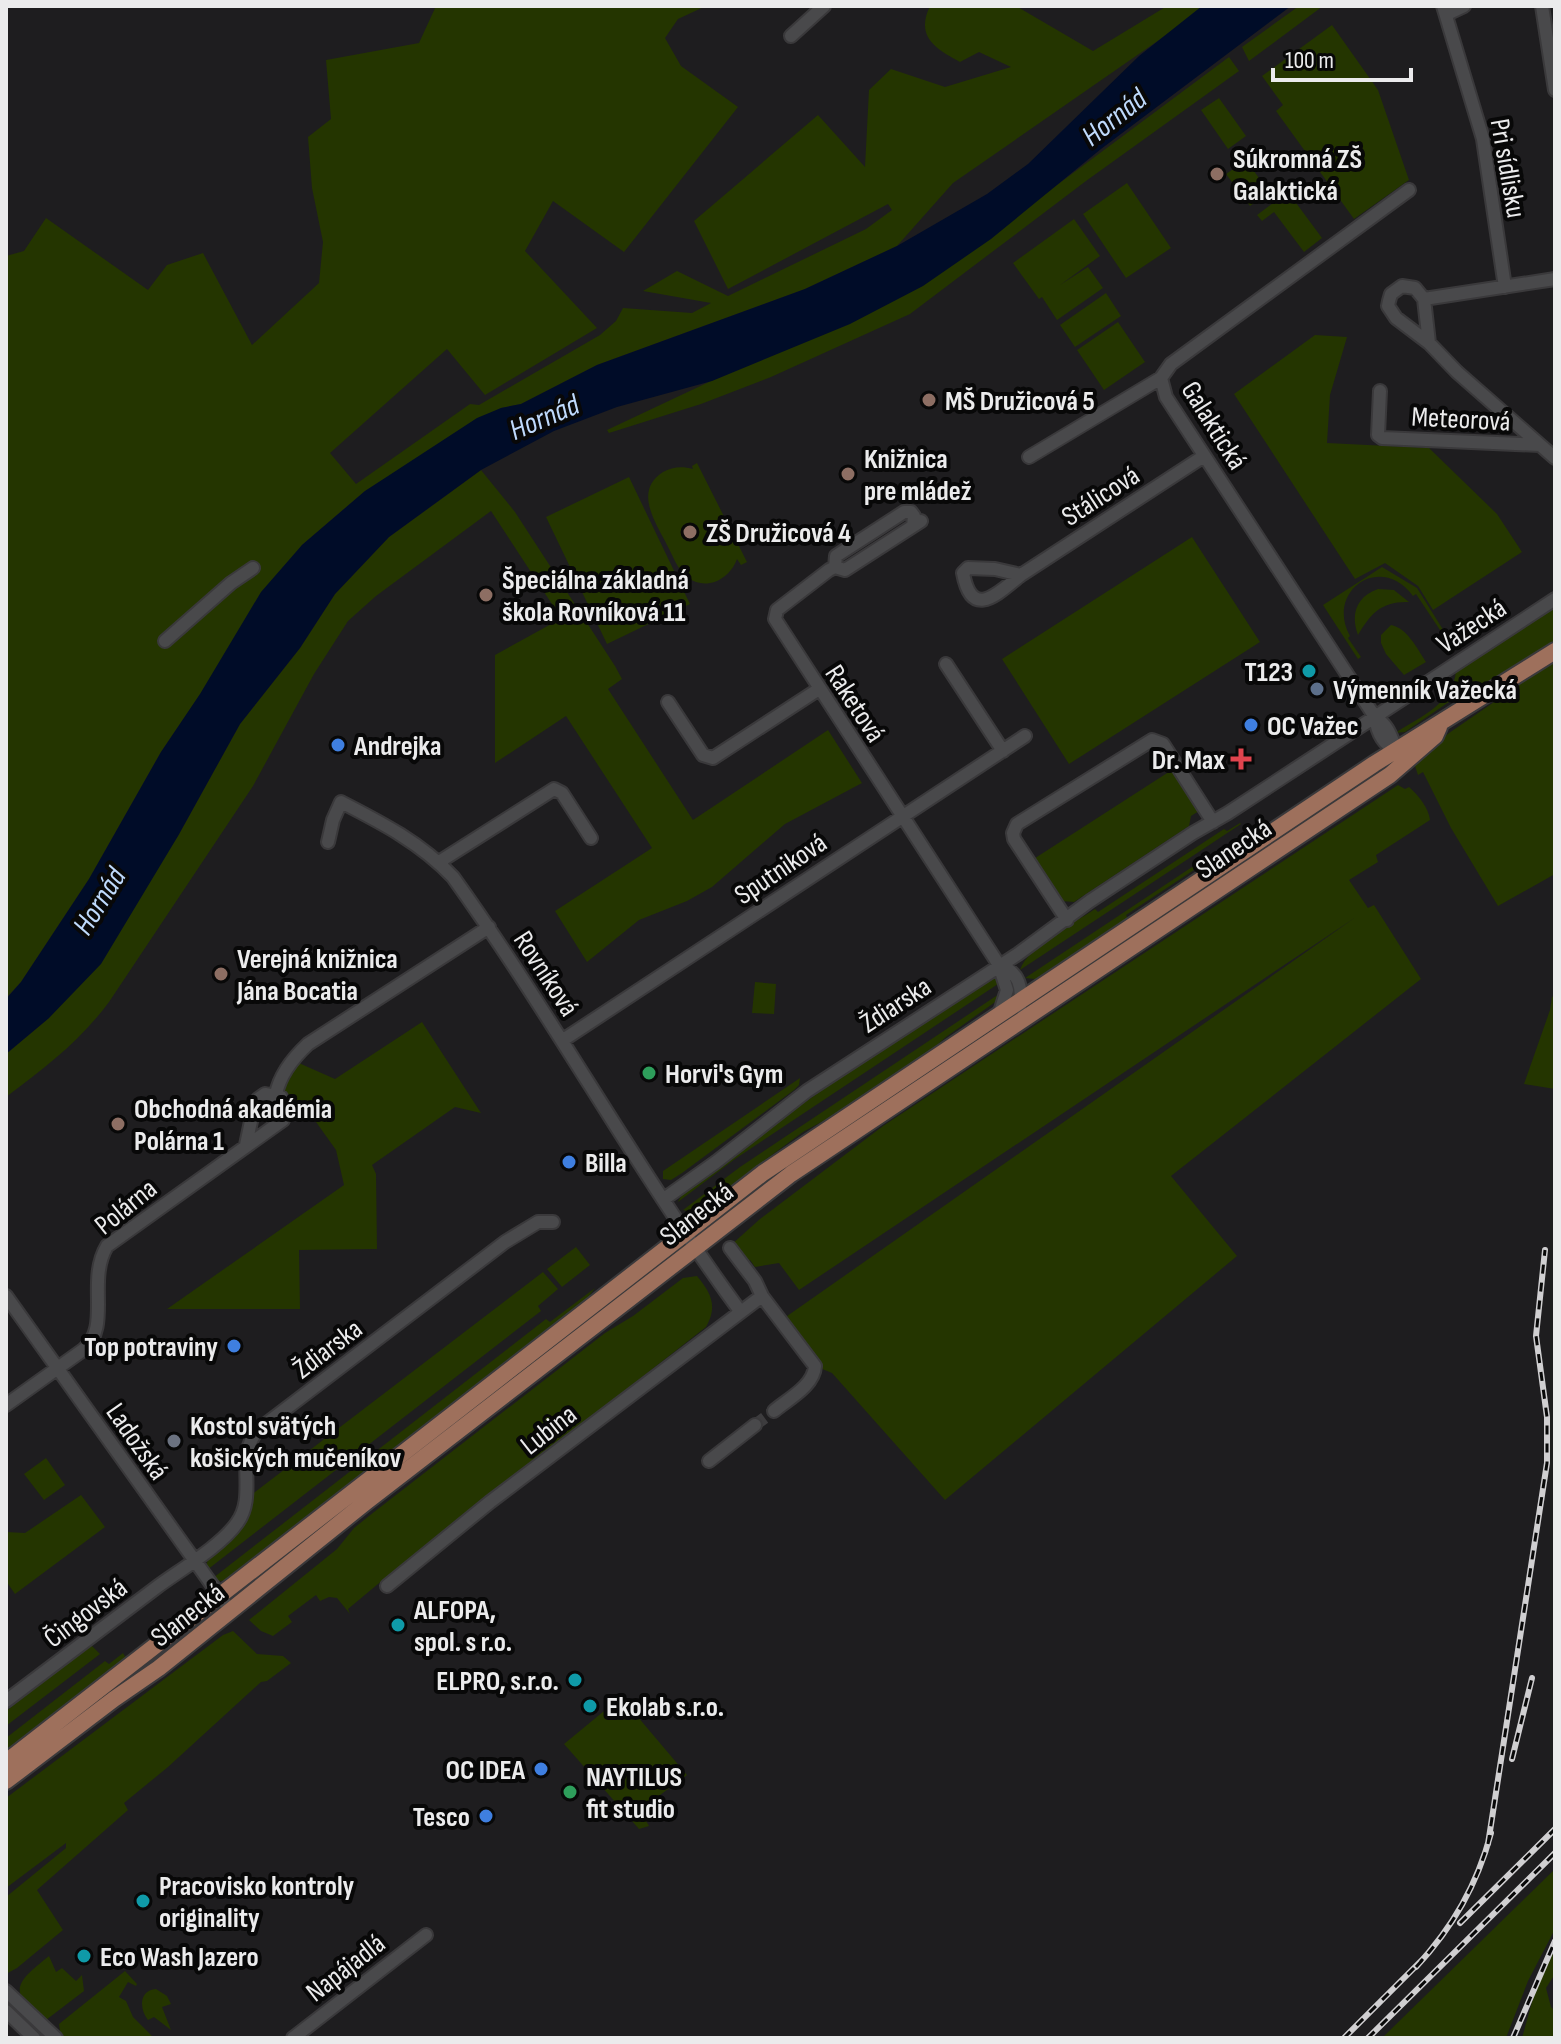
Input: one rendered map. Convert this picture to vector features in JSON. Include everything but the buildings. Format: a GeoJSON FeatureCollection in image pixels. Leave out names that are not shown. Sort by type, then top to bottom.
{"type":"FeatureCollection","features":[{"type":"Feature","properties":{"kind":"main road","name":"Slanecká"},"geometry":{"type":"LineString","coordinates":[[6,1762],[686,1232],[807,1142],[1000,1012],[1435,736],[1441,722],[1555,651]]}},
{"type":"Feature","properties":{"kind":"main road","name":"Slanecká"},"geometry":{"type":"LineString","coordinates":[[6,1781],[232,1612],[366,1502],[791,1174],[1390,775],[1400,757]]}},
{"type":"Feature","properties":{"kind":"street"},"geometry":{"type":"LineString","coordinates":[[791,36],[824,6]]}},
{"type":"Feature","properties":{"kind":"street"},"geometry":{"type":"LineString","coordinates":[[1445,10],[1464,6]]}},
{"type":"Feature","properties":{"kind":"street"},"geometry":{"type":"LineString","coordinates":[[1542,6],[1555,90]]}},
{"type":"Feature","properties":{"kind":"street","name":"Pri sídlisku"},"geometry":{"type":"LineString","coordinates":[[1445,10],[1483,139],[1505,287]]}},
{"type":"Feature","properties":{"kind":"street","name":"Galaktická"},"geometry":{"type":"LineString","coordinates":[[1400,757],[1386,745],[1375,717],[1166,397],[1161,378],[1171,364],[1409,190]]}},
{"type":"Feature","properties":{"kind":"street"},"geometry":{"type":"LineString","coordinates":[[1429,343],[1424,299],[1555,279]]}},
{"type":"Feature","properties":{"kind":"street","name":"Meteorová"},"geometry":{"type":"LineString","coordinates":[[1424,299],[1415,288],[1402,286],[1391,294],[1388,306],[1396,318],[1429,343],[1457,372],[1555,458]]}},
{"type":"Feature","properties":{"kind":"street"},"geometry":{"type":"LineString","coordinates":[[1029,457],[1161,378]]}},
{"type":"Feature","properties":{"kind":"street","name":"Meteorová"},"geometry":{"type":"LineString","coordinates":[[1380,391],[1378,435],[1382,438],[1540,445]]}},
{"type":"Feature","properties":{"kind":"street","name":"Stálicová"},"geometry":{"type":"LineString","coordinates":[[1021,575],[1204,456]]}},
{"type":"Feature","properties":{"kind":"street","name":"Raketová"},"geometry":{"type":"LineString","coordinates":[[917,524],[914,516],[904,512],[836,556],[835,567],[777,610],[775,619],[999,965],[1007,990],[1000,1012]]}},
{"type":"Feature","properties":{"kind":"street"},"geometry":{"type":"LineString","coordinates":[[165,641],[231,583],[253,568]]}},
{"type":"Feature","properties":{"kind":"street","name":"Važecká"},"geometry":{"type":"LineString","coordinates":[[999,965],[1090,901],[1555,599]]}},
{"type":"Feature","properties":{"kind":"street"},"geometry":{"type":"LineString","coordinates":[[946,664],[1003,751]]}},
{"type":"Feature","properties":{"kind":"street"},"geometry":{"type":"LineString","coordinates":[[668,702],[703,755],[713,758],[819,689]]}},
{"type":"Feature","properties":{"kind":"street","name":"Sputniková"},"geometry":{"type":"LineString","coordinates":[[563,1040],[1025,736]]}},
{"type":"Feature","properties":{"kind":"street"},"geometry":{"type":"LineString","coordinates":[[1067,920],[1014,839],[1017,824],[1152,740],[1163,744],[1213,822]]}},
{"type":"Feature","properties":{"kind":"street"},"geometry":{"type":"LineString","coordinates":[[439,862],[554,789],[562,793],[591,838]]}},
{"type":"Feature","properties":{"kind":"street","name":"Rovníková"},"geometry":{"type":"LineString","coordinates":[[328,842],[341,802],[406,836],[453,877],[563,1040],[695,1247]]}},
{"type":"Feature","properties":{"kind":"street"},"geometry":{"type":"LineString","coordinates":[[246,1145],[256,1102],[265,1094],[276,1094],[278,1083],[292,1060],[308,1044],[489,927]]}},
{"type":"Feature","properties":{"kind":"street"},"geometry":{"type":"LineString","coordinates":[[1014,1024],[1021,999],[1016,977],[1018,954]]}},
{"type":"Feature","properties":{"kind":"street","name":"Raketová"},"geometry":{"type":"LineString","coordinates":[[999,965],[1027,985],[1045,984]]}},
{"type":"Feature","properties":{"kind":"street","name":"Ždiarska"},"geometry":{"type":"LineString","coordinates":[[664,1199],[807,1091],[999,965]]}},
{"type":"Feature","properties":{"kind":"street","name":"Polárna"},"geometry":{"type":"LineString","coordinates":[[6,1405],[89,1345],[97,1333],[98,1269],[107,1246],[286,1116],[284,1102],[276,1094]]}},
{"type":"Feature","properties":{"kind":"street","name":"Ždiarska"},"geometry":{"type":"LineString","coordinates":[[193,1560],[238,1522],[246,1497],[247,1447],[258,1430],[505,1242],[538,1222],[553,1222]]}},
{"type":"Feature","properties":{"kind":"street"},"geometry":{"type":"LineString","coordinates":[[695,1247],[740,1311]]}},
{"type":"Feature","properties":{"kind":"street"},"geometry":{"type":"LineString","coordinates":[[730,1248],[815,1366],[815,1374],[809,1382],[774,1411]]}},
{"type":"Feature","properties":{"kind":"street","name":"Ladožská"},"geometry":{"type":"LineString","coordinates":[[6,1296],[232,1612]]}},
{"type":"Feature","properties":{"kind":"street","name":"Lubina"},"geometry":{"type":"LineString","coordinates":[[387,1586],[490,1502],[762,1296]]}},
{"type":"Feature","properties":{"kind":"street"},"geometry":{"type":"LineString","coordinates":[[709,1461],[755,1425]]}},
{"type":"Feature","properties":{"kind":"street","name":"Čingovská"},"geometry":{"type":"LineString","coordinates":[[6,1701],[193,1560]]}},
{"type":"Feature","properties":{"kind":"street","name":"Napájadlá"},"geometry":{"type":"LineString","coordinates":[[293,2038],[426,1935]]}},
{"type":"Feature","properties":{"kind":"street"},"geometry":{"type":"LineString","coordinates":[[6,1991],[56,2038]]}},
{"type":"Feature","properties":{"kind":"street"},"geometry":{"type":"LineString","coordinates":[[6,2011],[34,2038]]}},
{"type":"Feature","properties":{"kind":"green space"},"geometry":{"type":"Polygon","coordinates":[[[436,6],[706,6],[678,19],[665,38],[681,66],[738,107],[624,252],[553,201],[525,251],[597,328],[485,395],[447,349],[330,453],[356,484],[470,404],[479,405],[600,335],[616,321],[623,308],[692,313],[711,303],[643,291],[677,271],[728,296],[866,229],[892,210],[888,204],[728,289],[694,221],[818,115],[865,167],[869,90],[891,69],[945,87],[1011,67],[979,52],[960,62],[936,47],[930,41],[925,26],[930,6],[1016,6],[1093,51],[1167,6],[1208,6],[953,183],[897,246],[805,289],[597,365],[521,404],[501,408],[365,491],[302,545],[161,752],[89,879],[21,982],[6,998],[6,256],[24,251],[46,218],[148,290],[167,265],[203,253],[252,345],[319,283],[323,242],[312,188],[308,137],[331,119],[326,60],[419,43],[436,6]]]}},
{"type":"Feature","properties":{"kind":"green space"},"geometry":{"type":"Polygon","coordinates":[[[1299,6],[1323,6],[1249,61],[1242,47],[1299,6]]]}},
{"type":"Feature","properties":{"kind":"green space"},"geometry":{"type":"Polygon","coordinates":[[[1332,25],[1378,90],[1409,180],[1354,219],[1276,111],[1283,105],[1262,76],[1332,25]]]}},
{"type":"Feature","properties":{"kind":"green space"},"geometry":{"type":"Polygon","coordinates":[[[1229,57],[1239,71],[1086,181],[910,314],[771,377],[701,404],[609,433],[607,430],[832,324],[1018,214],[1229,57]]]}},
{"type":"Feature","properties":{"kind":"green space"},"geometry":{"type":"Polygon","coordinates":[[[1219,98],[1246,136],[1228,149],[1201,110],[1219,98]]]}},
{"type":"Feature","properties":{"kind":"green space"},"geometry":{"type":"Polygon","coordinates":[[[1246,160],[1269,192],[1250,206],[1226,174],[1246,160]]]}},
{"type":"Feature","properties":{"kind":"green space"},"geometry":{"type":"Polygon","coordinates":[[[1127,183],[1171,248],[1126,278],[1083,214],[1127,183]]]}},
{"type":"Feature","properties":{"kind":"green space"},"geometry":{"type":"Polygon","coordinates":[[[1288,192],[1322,238],[1304,252],[1274,212],[1262,221],[1257,215],[1288,192]]]}},
{"type":"Feature","properties":{"kind":"green space"},"geometry":{"type":"Polygon","coordinates":[[[1074,219],[1100,256],[1060,285],[1088,267],[1103,288],[1057,320],[1013,263],[1074,219]]]}},
{"type":"Feature","properties":{"kind":"green space"},"geometry":{"type":"Polygon","coordinates":[[[1106,293],[1121,316],[1075,347],[1060,325],[1106,293]]]}},
{"type":"Feature","properties":{"kind":"green space"},"geometry":{"type":"Polygon","coordinates":[[[1118,322],[1145,362],[1104,390],[1077,350],[1118,322]]]}},
{"type":"Feature","properties":{"kind":"green space"},"geometry":{"type":"Polygon","coordinates":[[[1315,335],[1347,337],[1330,395],[1327,443],[1429,448],[1497,514],[1522,552],[1433,610],[1418,586],[1385,563],[1355,579],[1234,394],[1315,335]]]}},
{"type":"Feature","properties":{"kind":"green space"},"geometry":{"type":"Polygon","coordinates":[[[697,463],[747,562],[741,565],[737,559],[729,572],[709,583],[694,581],[680,570],[653,517],[648,498],[649,488],[663,472],[677,468],[693,469],[692,466],[697,463]]]}},
{"type":"Feature","properties":{"kind":"green space"},"geometry":{"type":"Polygon","coordinates":[[[481,470],[515,512],[615,666],[622,679],[608,689],[693,820],[828,730],[862,783],[785,824],[712,887],[687,901],[639,920],[587,962],[555,911],[652,848],[566,716],[495,763],[495,655],[553,623],[565,624],[491,511],[376,596],[348,621],[314,674],[253,786],[109,1002],[74,1042],[6,1097],[6,1054],[49,1018],[178,836],[240,724],[300,648],[335,594],[389,537],[481,470]]]}},
{"type":"Feature","properties":{"kind":"green space"},"geometry":{"type":"Polygon","coordinates":[[[629,477],[690,604],[607,644],[546,517],[629,477]]]}},
{"type":"Feature","properties":{"kind":"green space"},"geometry":{"type":"Polygon","coordinates":[[[1192,537],[1260,642],[1069,764],[1002,659],[1192,537]]]}},
{"type":"Feature","properties":{"kind":"green space"},"geometry":{"type":"Polygon","coordinates":[[[1382,567],[1417,588],[1452,644],[1416,594],[1413,596],[1400,583],[1386,577],[1372,577],[1351,592],[1345,605],[1348,638],[1361,657],[1358,659],[1323,605],[1382,567]]]}},
{"type":"Feature","properties":{"kind":"green space"},"geometry":{"type":"Polygon","coordinates":[[[1378,589],[1394,590],[1409,602],[1384,606],[1368,620],[1358,635],[1355,620],[1357,607],[1365,596],[1378,589]]]}},
{"type":"Feature","properties":{"kind":"green space"},"geometry":{"type":"Polygon","coordinates":[[[1555,606],[1555,641],[1500,677],[1462,693],[1405,732],[1395,733],[1425,715],[1442,700],[1454,682],[1456,670],[1555,606]]]}},
{"type":"Feature","properties":{"kind":"green space"},"geometry":{"type":"Polygon","coordinates":[[[1391,625],[1407,634],[1426,662],[1404,675],[1381,643],[1381,635],[1391,625]]]}},
{"type":"Feature","properties":{"kind":"green space"},"geometry":{"type":"Polygon","coordinates":[[[1555,660],[1555,874],[1498,906],[1451,828],[1423,772],[1418,775],[1414,763],[1449,733],[1555,660]]]}},
{"type":"Feature","properties":{"kind":"green space"},"geometry":{"type":"Polygon","coordinates":[[[1178,766],[1199,811],[1191,816],[1189,826],[1074,902],[1061,901],[1029,862],[1178,766]]]}},
{"type":"Feature","properties":{"kind":"green space"},"geometry":{"type":"Polygon","coordinates":[[[1398,785],[1405,789],[1409,787],[1416,794],[1430,820],[1376,855],[1378,862],[1349,880],[1368,908],[1374,905],[1421,979],[1171,1176],[1237,1256],[945,1500],[832,1373],[815,1366],[780,1321],[1356,917],[799,1290],[779,1263],[755,1267],[750,1260],[744,1262],[731,1245],[760,1219],[883,1126],[1398,785]]]}},
{"type":"Feature","properties":{"kind":"green space"},"geometry":{"type":"Polygon","coordinates":[[[1240,823],[1020,970],[1032,952],[1053,936],[1095,909],[1098,912],[1224,829],[1227,831],[1240,823]]]}},
{"type":"Feature","properties":{"kind":"green space"},"geometry":{"type":"Polygon","coordinates":[[[1198,863],[1200,866],[1126,915],[1128,919],[1035,979],[1025,978],[1198,863]]]}},
{"type":"Feature","properties":{"kind":"green space"},"geometry":{"type":"Polygon","coordinates":[[[991,977],[1001,982],[735,1159],[678,1202],[694,1183],[797,1108],[991,977]]]}},
{"type":"Feature","properties":{"kind":"green space"},"geometry":{"type":"Polygon","coordinates":[[[755,982],[776,984],[774,1014],[752,1013],[755,982]]]}},
{"type":"Feature","properties":{"kind":"green space"},"geometry":{"type":"Polygon","coordinates":[[[1002,992],[998,1000],[863,1099],[803,1132],[699,1209],[692,1212],[683,1210],[740,1167],[1002,992]]]}},
{"type":"Feature","properties":{"kind":"green space"},"geometry":{"type":"Polygon","coordinates":[[[1555,995],[1555,1089],[1524,1084],[1552,997],[1555,995]]]}},
{"type":"Feature","properties":{"kind":"green space"},"geometry":{"type":"Polygon","coordinates":[[[422,1022],[481,1113],[455,1107],[372,1165],[376,1174],[377,1249],[299,1250],[300,1309],[167,1309],[344,1185],[336,1150],[311,1115],[286,1116],[281,1097],[292,1060],[335,1079],[422,1022]]]}},
{"type":"Feature","properties":{"kind":"green space"},"geometry":{"type":"Polygon","coordinates":[[[800,1078],[794,1090],[682,1173],[671,1180],[663,1179],[663,1171],[800,1078]]]}},
{"type":"Feature","properties":{"kind":"green space"},"geometry":{"type":"Polygon","coordinates":[[[576,1247],[590,1265],[562,1287],[547,1269],[576,1247]]]}},
{"type":"Feature","properties":{"kind":"green space"},"geometry":{"type":"Polygon","coordinates":[[[543,1272],[558,1289],[538,1306],[541,1311],[207,1570],[209,1558],[244,1522],[251,1495],[543,1272]]]}},
{"type":"Feature","properties":{"kind":"green space"},"geometry":{"type":"Polygon","coordinates":[[[697,1276],[711,1300],[712,1313],[706,1327],[384,1579],[348,1609],[350,1614],[337,1598],[320,1601],[316,1595],[288,1616],[292,1622],[273,1636],[261,1631],[249,1620],[337,1549],[354,1528],[605,1333],[683,1278],[697,1276]]]}},
{"type":"Feature","properties":{"kind":"green space"},"geometry":{"type":"Polygon","coordinates":[[[595,1288],[579,1309],[316,1516],[277,1540],[226,1580],[213,1578],[546,1319],[550,1322],[595,1288]]]}},
{"type":"Feature","properties":{"kind":"green space"},"geometry":{"type":"Polygon","coordinates":[[[46,1458],[65,1485],[44,1500],[24,1474],[46,1458]]]}},
{"type":"Feature","properties":{"kind":"green space"},"geometry":{"type":"Polygon","coordinates":[[[81,1495],[105,1527],[15,1594],[6,1581],[6,1532],[25,1533],[81,1495]]]}},
{"type":"Feature","properties":{"kind":"green space"},"geometry":{"type":"Polygon","coordinates":[[[233,1631],[257,1654],[283,1656],[291,1663],[261,1682],[124,1803],[128,1810],[37,1890],[63,1930],[6,1974],[6,1897],[66,1848],[66,1843],[6,1888],[6,1798],[223,1635],[233,1631]]]}},
{"type":"Feature","properties":{"kind":"green space"},"geometry":{"type":"Polygon","coordinates":[[[91,1645],[100,1654],[6,1726],[6,1711],[91,1645]]]}},
{"type":"Feature","properties":{"kind":"green space"},"geometry":{"type":"Polygon","coordinates":[[[123,1653],[126,1658],[103,1681],[6,1754],[6,1738],[105,1661],[109,1664],[123,1653]]]}},
{"type":"Feature","properties":{"kind":"green space"},"geometry":{"type":"Polygon","coordinates":[[[621,1697],[687,1775],[640,1810],[649,1826],[639,1829],[564,1744],[621,1697]]]}},
{"type":"Feature","properties":{"kind":"green space"},"geometry":{"type":"Polygon","coordinates":[[[1555,1869],[1555,1929],[1528,1981],[1506,2038],[1382,2038],[1555,1869]]]}},
{"type":"Feature","properties":{"kind":"green space"},"geometry":{"type":"Polygon","coordinates":[[[1555,1949],[1555,1974],[1546,1988],[1555,2011],[1555,2038],[1522,2038],[1534,1995],[1555,1949]]]}},
{"type":"Feature","properties":{"kind":"green space"},"geometry":{"type":"Polygon","coordinates":[[[49,1956],[56,1972],[62,1968],[76,1981],[82,1975],[84,1991],[46,2020],[24,2002],[20,1987],[23,1980],[49,1956]]]}},
{"type":"Feature","properties":{"kind":"green space"},"geometry":{"type":"Polygon","coordinates":[[[125,1971],[137,1984],[128,1982],[119,1997],[126,2001],[133,2017],[154,2038],[61,2038],[59,2024],[125,1971]]]}},
{"type":"Feature","properties":{"kind":"green space"},"geometry":{"type":"Polygon","coordinates":[[[156,1989],[167,1996],[171,2004],[162,2007],[171,2030],[154,2017],[148,2020],[143,2011],[144,1996],[156,1989]]]}},
{"type":"Feature","properties":{"kind":"water","name":"Hornád"},"geometry":{"type":"Polygon","coordinates":[[[1202,6],[1291,6],[1101,149],[991,239],[923,286],[850,324],[712,381],[617,407],[554,431],[481,470],[389,537],[335,594],[300,648],[240,724],[178,836],[101,964],[49,1018],[6,1054],[6,999],[21,982],[89,879],[161,752],[261,592],[302,545],[365,491],[477,418],[521,404],[597,365],[805,289],[897,246],[987,194],[1028,164],[1139,56],[1202,6]]]}},
{"type":"Feature","properties":{"kind":"tunnel"},"geometry":{"type":"LineString","coordinates":[[755,1425],[774,1411]]}},
{"type":"Feature","properties":{"kind":"railway"},"geometry":{"type":"LineString","coordinates":[[1488,1844],[1547,1463],[1547,1417],[1536,1336],[1545,1250]]}},
{"type":"Feature","properties":{"kind":"railway"},"geometry":{"type":"LineString","coordinates":[[1512,1759],[1532,1678]]}},
{"type":"Feature","properties":{"kind":"railway"},"geometry":{"type":"LineString","coordinates":[[1460,1923],[1555,1829]]}},
{"type":"Feature","properties":{"kind":"railway"},"geometry":{"type":"LineString","coordinates":[[1416,1967],[1441,1936],[1471,1888],[1491,1833]]}},
{"type":"Feature","properties":{"kind":"railway"},"geometry":{"type":"LineString","coordinates":[[1368,2038],[1555,1853]]}},
{"type":"Feature","properties":{"kind":"railway"},"geometry":{"type":"LineString","coordinates":[[1513,2038],[1555,1941]]}},
{"type":"Feature","properties":{"kind":"railway"},"geometry":{"type":"LineString","coordinates":[[1344,2038],[1423,1959]]}},
{"type":"Feature","properties":{"kind":"place","name":"Súkromná ZŠ Galaktická"},"geometry":{"type":"Point","coordinates":[1217,174]}},
{"type":"Feature","properties":{"kind":"place","name":"MŠ Družicová 5"},"geometry":{"type":"Point","coordinates":[929,400]}},
{"type":"Feature","properties":{"kind":"place","name":"Knižnica pre mládež"},"geometry":{"type":"Point","coordinates":[848,474]}},
{"type":"Feature","properties":{"kind":"place","name":"ZŠ Družicová 4"},"geometry":{"type":"Point","coordinates":[690,532]}},
{"type":"Feature","properties":{"kind":"place","name":"Špeciálna základná škola Rovníková 11"},"geometry":{"type":"Point","coordinates":[486,595]}},
{"type":"Feature","properties":{"kind":"place","name":"T123"},"geometry":{"type":"Point","coordinates":[1309,671]}},
{"type":"Feature","properties":{"kind":"place","name":"Výmenník Važecká"},"geometry":{"type":"Point","coordinates":[1317,689]}},
{"type":"Feature","properties":{"kind":"place","name":"OC Važec"},"geometry":{"type":"Point","coordinates":[1251,725]}},
{"type":"Feature","properties":{"kind":"place","name":"Andrejka"},"geometry":{"type":"Point","coordinates":[338,745]}},
{"type":"Feature","properties":{"kind":"place","name":"Dr. Max"},"geometry":{"type":"Point","coordinates":[1241,759]}},
{"type":"Feature","properties":{"kind":"place","name":"Verejná knižnica Jána Bocatia"},"geometry":{"type":"Point","coordinates":[221,974]}},
{"type":"Feature","properties":{"kind":"place","name":"Horvi's Gym"},"geometry":{"type":"Point","coordinates":[649,1073]}},
{"type":"Feature","properties":{"kind":"place","name":"Obchodná akadémia Polárna 1"},"geometry":{"type":"Point","coordinates":[118,1124]}},
{"type":"Feature","properties":{"kind":"place","name":"Billa"},"geometry":{"type":"Point","coordinates":[569,1162]}},
{"type":"Feature","properties":{"kind":"place","name":"Top potraviny"},"geometry":{"type":"Point","coordinates":[234,1346]}},
{"type":"Feature","properties":{"kind":"place","name":"Kostol svätých košických mučeníkov"},"geometry":{"type":"Point","coordinates":[174,1441]}},
{"type":"Feature","properties":{"kind":"place","name":"ALFOPA, spol. s r.o."},"geometry":{"type":"Point","coordinates":[398,1625]}},
{"type":"Feature","properties":{"kind":"place","name":"ELPRO, s.r.o."},"geometry":{"type":"Point","coordinates":[575,1680]}},
{"type":"Feature","properties":{"kind":"place","name":"Ekolab s.r.o."},"geometry":{"type":"Point","coordinates":[590,1706]}},
{"type":"Feature","properties":{"kind":"place","name":"OC IDEA"},"geometry":{"type":"Point","coordinates":[541,1769]}},
{"type":"Feature","properties":{"kind":"place","name":"NAYTILUS fit studio"},"geometry":{"type":"Point","coordinates":[570,1792]}},
{"type":"Feature","properties":{"kind":"place","name":"Tesco"},"geometry":{"type":"Point","coordinates":[486,1816]}},
{"type":"Feature","properties":{"kind":"place","name":"Pracovisko kontroly originality"},"geometry":{"type":"Point","coordinates":[143,1901]}},
{"type":"Feature","properties":{"kind":"place","name":"Eco Wash Jazero"},"geometry":{"type":"Point","coordinates":[84,1956]}}]}
